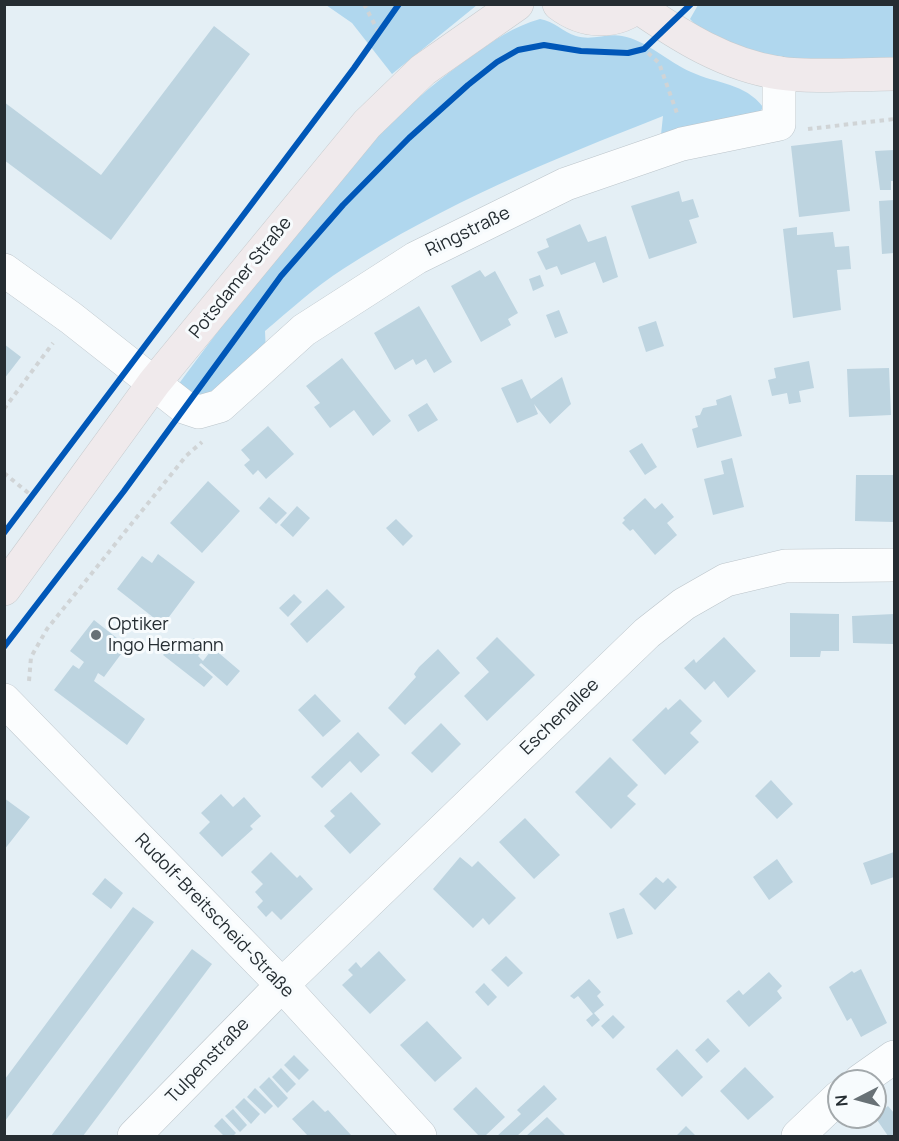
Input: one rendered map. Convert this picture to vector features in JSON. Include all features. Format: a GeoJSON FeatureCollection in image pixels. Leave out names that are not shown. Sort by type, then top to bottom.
{"type":"FeatureCollection","features":[{"type":"Feature","properties":{"kind":"main road","name":"Potsdamer Straße"},"geometry":{"type":"LineString","coordinates":[[4,589],[154,383],[380,111],[423,70],[517,4]]}},
{"type":"Feature","properties":{"kind":"main road"},"geometry":{"type":"LineString","coordinates":[[560,4],[577,15],[598,20],[619,17],[639,6],[668,28],[713,52],[779,73],[894,74]]}},
{"type":"Feature","properties":{"kind":"street","name":"Ringstraße"},"geometry":{"type":"LineString","coordinates":[[4,270],[71,318],[184,407],[199,412],[220,406],[304,330],[416,258],[566,184],[688,143],[779,124],[779,73]]}},
{"type":"Feature","properties":{"kind":"street","name":"Eschenallee"},"geometry":{"type":"LineString","coordinates":[[282,985],[647,633],[684,604],[726,580],[785,567],[894,565]]}},
{"type":"Feature","properties":{"kind":"street","name":"Rudolf-Breitscheid-Straße"},"geometry":{"type":"LineString","coordinates":[[7,702],[282,985],[420,1137]]}},
{"type":"Feature","properties":{"kind":"street","name":"Tulpenstraße"},"geometry":{"type":"LineString","coordinates":[[134,1137],[282,985]]}},
{"type":"Feature","properties":{"kind":"street"},"geometry":{"type":"LineString","coordinates":[[877,1069],[894,1057]]}},
{"type":"Feature","properties":{"kind":"street"},"geometry":{"type":"LineString","coordinates":[[798,1137],[827,1109]]}},
{"type":"Feature","properties":{"kind":"path"},"geometry":{"type":"LineString","coordinates":[[364,4],[378,31]]}},
{"type":"Feature","properties":{"kind":"path"},"geometry":{"type":"LineString","coordinates":[[636,51],[644,50],[668,28]]}},
{"type":"Feature","properties":{"kind":"path"},"geometry":{"type":"LineString","coordinates":[[644,50],[659,63],[688,143]]}},
{"type":"Feature","properties":{"kind":"path"},"geometry":{"type":"LineString","coordinates":[[4,409],[71,318]]}},
{"type":"Feature","properties":{"kind":"path"},"geometry":{"type":"LineString","coordinates":[[7,702],[28,690],[31,657],[47,629],[186,456],[203,441]]}},
{"type":"Feature","properties":{"kind":"path"},"geometry":{"type":"LineString","coordinates":[[4,473],[33,496]]}},
{"type":"Feature","properties":{"kind":"shaded area"},"geometry":{"type":"Polygon","coordinates":[[[477,4],[392,74],[352,23],[326,5],[477,4]]]}},
{"type":"Feature","properties":{"kind":"shaded area"},"geometry":{"type":"Polygon","coordinates":[[[698,5],[894,5],[894,64],[771,60],[703,33],[690,19],[698,5]]]}},
{"type":"Feature","properties":{"kind":"shaded area"},"geometry":{"type":"Polygon","coordinates":[[[540,19],[582,37],[616,35],[631,38],[691,72],[748,93],[763,107],[757,118],[660,144],[663,116],[499,184],[421,223],[323,283],[265,331],[266,354],[209,404],[178,385],[312,208],[387,127],[428,89],[480,50],[513,30],[540,19]]]}},
{"type":"Feature","properties":{"kind":"building"},"geometry":{"type":"Polygon","coordinates":[[[214,26],[250,54],[111,240],[4,160],[4,102],[101,175],[214,26]]]}},
{"type":"Feature","properties":{"kind":"building"},"geometry":{"type":"Polygon","coordinates":[[[842,140],[850,211],[799,217],[791,146],[842,140]]]}},
{"type":"Feature","properties":{"kind":"building"},"geometry":{"type":"Polygon","coordinates":[[[894,150],[894,181],[891,181],[891,190],[880,190],[875,151],[894,150]]]}},
{"type":"Feature","properties":{"kind":"building"},"geometry":{"type":"Polygon","coordinates":[[[679,191],[682,202],[693,199],[699,217],[689,220],[697,243],[649,259],[631,206],[679,191]]]}},
{"type":"Feature","properties":{"kind":"building"},"geometry":{"type":"Polygon","coordinates":[[[894,200],[894,253],[882,254],[879,201],[894,200]]]}},
{"type":"Feature","properties":{"kind":"building"},"geometry":{"type":"Polygon","coordinates":[[[580,224],[588,242],[606,236],[618,277],[603,283],[595,262],[561,275],[557,266],[546,270],[537,252],[549,247],[546,239],[580,224]]]}},
{"type":"Feature","properties":{"kind":"building"},"geometry":{"type":"Polygon","coordinates":[[[797,227],[797,235],[833,232],[835,247],[849,246],[851,269],[837,270],[841,310],[793,318],[783,229],[797,227]]]}},
{"type":"Feature","properties":{"kind":"building"},"geometry":{"type":"Polygon","coordinates":[[[480,270],[485,277],[495,271],[518,313],[508,319],[511,325],[481,342],[451,286],[480,270]]]}},
{"type":"Feature","properties":{"kind":"building"},"geometry":{"type":"Polygon","coordinates":[[[540,275],[544,286],[533,291],[529,279],[540,275]]]}},
{"type":"Feature","properties":{"kind":"building"},"geometry":{"type":"Polygon","coordinates":[[[419,306],[452,362],[434,373],[426,359],[416,365],[413,359],[395,370],[374,333],[419,306]]]}},
{"type":"Feature","properties":{"kind":"building"},"geometry":{"type":"Polygon","coordinates":[[[559,310],[568,333],[555,338],[546,315],[559,310]]]}},
{"type":"Feature","properties":{"kind":"building"},"geometry":{"type":"Polygon","coordinates":[[[656,321],[664,346],[646,352],[638,327],[656,321]]]}},
{"type":"Feature","properties":{"kind":"building"},"geometry":{"type":"Polygon","coordinates":[[[4,344],[21,357],[4,379],[4,344]]]}},
{"type":"Feature","properties":{"kind":"building"},"geometry":{"type":"Polygon","coordinates":[[[342,358],[391,421],[373,436],[354,410],[330,428],[314,407],[320,403],[306,386],[342,358]]]}},
{"type":"Feature","properties":{"kind":"building"},"geometry":{"type":"Polygon","coordinates":[[[809,361],[814,388],[799,391],[801,402],[789,404],[787,393],[772,396],[768,380],[776,378],[774,368],[809,361]]]}},
{"type":"Feature","properties":{"kind":"building"},"geometry":{"type":"Polygon","coordinates":[[[889,368],[891,415],[849,417],[847,369],[889,368]]]}},
{"type":"Feature","properties":{"kind":"building"},"geometry":{"type":"Polygon","coordinates":[[[562,377],[571,404],[550,424],[534,404],[538,414],[517,423],[501,388],[522,379],[531,399],[562,377]]]}},
{"type":"Feature","properties":{"kind":"building"},"geometry":{"type":"Polygon","coordinates":[[[731,395],[742,436],[697,448],[692,429],[698,427],[695,416],[700,415],[703,408],[717,405],[716,400],[731,395]]]}},
{"type":"Feature","properties":{"kind":"building"},"geometry":{"type":"Polygon","coordinates":[[[427,403],[438,420],[418,432],[408,415],[427,403]]]}},
{"type":"Feature","properties":{"kind":"building"},"geometry":{"type":"Polygon","coordinates":[[[268,426],[294,454],[266,479],[258,470],[253,475],[244,465],[250,460],[241,450],[268,426]]]}},
{"type":"Feature","properties":{"kind":"building"},"geometry":{"type":"Polygon","coordinates":[[[642,443],[657,467],[645,475],[629,451],[642,443]]]}},
{"type":"Feature","properties":{"kind":"building"},"geometry":{"type":"Polygon","coordinates":[[[732,458],[744,507],[713,515],[704,479],[724,474],[721,461],[732,458]]]}},
{"type":"Feature","properties":{"kind":"building"},"geometry":{"type":"Polygon","coordinates":[[[856,475],[893,475],[894,522],[855,521],[856,475]]]}},
{"type":"Feature","properties":{"kind":"building"},"geometry":{"type":"Polygon","coordinates":[[[208,481],[240,511],[202,553],[170,523],[208,481]]]}},
{"type":"Feature","properties":{"kind":"building"},"geometry":{"type":"Polygon","coordinates":[[[269,497],[287,513],[276,524],[259,508],[269,497]]]}},
{"type":"Feature","properties":{"kind":"building"},"geometry":{"type":"Polygon","coordinates":[[[645,498],[655,509],[662,503],[674,517],[667,523],[677,535],[655,555],[633,529],[630,531],[622,523],[625,520],[623,518],[645,498]]]}},
{"type":"Feature","properties":{"kind":"building"},"geometry":{"type":"Polygon","coordinates":[[[297,506],[310,518],[293,537],[280,525],[297,506]]]}},
{"type":"Feature","properties":{"kind":"building"},"geometry":{"type":"Polygon","coordinates":[[[396,519],[413,536],[403,546],[386,528],[396,519]]]}},
{"type":"Feature","properties":{"kind":"building"},"geometry":{"type":"Polygon","coordinates":[[[158,554],[195,582],[163,625],[117,589],[142,556],[152,563],[158,554]]]}},
{"type":"Feature","properties":{"kind":"building"},"geometry":{"type":"Polygon","coordinates":[[[327,589],[345,607],[307,643],[290,624],[327,589]]]}},
{"type":"Feature","properties":{"kind":"building"},"geometry":{"type":"Polygon","coordinates":[[[294,594],[302,602],[288,617],[279,608],[294,594]]]}},
{"type":"Feature","properties":{"kind":"building"},"geometry":{"type":"Polygon","coordinates":[[[790,613],[839,614],[839,651],[821,651],[820,657],[790,657],[790,613]]]}},
{"type":"Feature","properties":{"kind":"building"},"geometry":{"type":"Polygon","coordinates":[[[894,614],[894,644],[853,643],[852,616],[894,614]]]}},
{"type":"Feature","properties":{"kind":"building"},"geometry":{"type":"Polygon","coordinates":[[[94,620],[127,646],[104,677],[98,673],[94,681],[145,719],[127,745],[54,690],[73,665],[79,669],[84,662],[70,651],[94,620]]]}},
{"type":"Feature","properties":{"kind":"building"},"geometry":{"type":"Polygon","coordinates":[[[497,637],[535,675],[487,721],[464,696],[489,672],[476,658],[497,637]]]}},
{"type":"Feature","properties":{"kind":"building"},"geometry":{"type":"Polygon","coordinates":[[[724,637],[756,671],[728,698],[714,681],[705,690],[684,668],[694,659],[696,663],[724,637]]]}},
{"type":"Feature","properties":{"kind":"building"},"geometry":{"type":"Polygon","coordinates":[[[177,638],[187,647],[194,638],[205,647],[198,656],[203,661],[213,648],[240,671],[227,686],[201,663],[199,665],[213,677],[204,687],[163,655],[177,638]]]}},
{"type":"Feature","properties":{"kind":"building"},"geometry":{"type":"Polygon","coordinates":[[[438,649],[460,673],[405,725],[388,708],[416,677],[414,674],[419,667],[438,649]]]}},
{"type":"Feature","properties":{"kind":"building"},"geometry":{"type":"Polygon","coordinates":[[[315,694],[341,721],[323,737],[298,710],[315,694]]]}},
{"type":"Feature","properties":{"kind":"building"},"geometry":{"type":"Polygon","coordinates":[[[680,699],[702,721],[690,733],[699,742],[665,775],[632,740],[666,707],[668,710],[680,699]]]}},
{"type":"Feature","properties":{"kind":"building"},"geometry":{"type":"Polygon","coordinates":[[[441,723],[461,744],[432,773],[411,753],[441,723]]]}},
{"type":"Feature","properties":{"kind":"building"},"geometry":{"type":"Polygon","coordinates":[[[358,732],[380,755],[361,773],[350,761],[322,788],[311,777],[358,732]]]}},
{"type":"Feature","properties":{"kind":"building"},"geometry":{"type":"Polygon","coordinates":[[[610,757],[638,785],[627,796],[636,804],[611,829],[575,792],[610,757]]]}},
{"type":"Feature","properties":{"kind":"building"},"geometry":{"type":"Polygon","coordinates":[[[771,780],[793,804],[777,819],[755,796],[771,780]]]}},
{"type":"Feature","properties":{"kind":"building"},"geometry":{"type":"Polygon","coordinates":[[[351,792],[381,824],[350,854],[324,826],[335,816],[330,811],[351,792]]]}},
{"type":"Feature","properties":{"kind":"building"},"geometry":{"type":"Polygon","coordinates":[[[221,794],[233,807],[244,797],[261,816],[250,826],[253,829],[222,857],[199,833],[210,822],[201,813],[221,794]]]}},
{"type":"Feature","properties":{"kind":"building"},"geometry":{"type":"Polygon","coordinates":[[[4,798],[30,817],[4,850],[4,798]]]}},
{"type":"Feature","properties":{"kind":"building"},"geometry":{"type":"Polygon","coordinates":[[[525,818],[560,855],[534,879],[499,842],[525,818]]]}},
{"type":"Feature","properties":{"kind":"building"},"geometry":{"type":"Polygon","coordinates":[[[271,852],[297,878],[300,875],[313,889],[281,920],[272,911],[266,917],[257,907],[263,901],[255,892],[263,884],[251,872],[271,852]]]}},
{"type":"Feature","properties":{"kind":"building"},"geometry":{"type":"Polygon","coordinates":[[[894,852],[894,877],[871,885],[863,863],[894,852]]]}},
{"type":"Feature","properties":{"kind":"building"},"geometry":{"type":"Polygon","coordinates":[[[460,857],[472,867],[478,861],[516,898],[489,925],[483,918],[473,928],[433,889],[460,857]]]}},
{"type":"Feature","properties":{"kind":"building"},"geometry":{"type":"Polygon","coordinates":[[[777,859],[793,882],[769,900],[753,877],[777,859]]]}},
{"type":"Feature","properties":{"kind":"building"},"geometry":{"type":"Polygon","coordinates":[[[656,877],[663,883],[668,878],[677,887],[655,910],[639,894],[656,877]]]}},
{"type":"Feature","properties":{"kind":"building"},"geometry":{"type":"Polygon","coordinates":[[[105,878],[123,893],[111,909],[92,894],[105,878]]]}},
{"type":"Feature","properties":{"kind":"building"},"geometry":{"type":"Polygon","coordinates":[[[133,907],[154,922],[5,1121],[5,1079],[133,907]]]}},
{"type":"Feature","properties":{"kind":"building"},"geometry":{"type":"Polygon","coordinates":[[[624,908],[633,934],[617,939],[609,913],[624,908]]]}},
{"type":"Feature","properties":{"kind":"building"},"geometry":{"type":"Polygon","coordinates":[[[192,949],[212,964],[83,1136],[51,1136],[192,949]]]}},
{"type":"Feature","properties":{"kind":"building"},"geometry":{"type":"Polygon","coordinates":[[[379,951],[406,980],[370,1014],[342,985],[353,975],[348,970],[356,962],[361,968],[379,951]]]}},
{"type":"Feature","properties":{"kind":"building"},"geometry":{"type":"Polygon","coordinates":[[[506,956],[523,973],[508,987],[491,970],[506,956]]]}},
{"type":"Feature","properties":{"kind":"building"},"geometry":{"type":"Polygon","coordinates":[[[861,969],[887,1023],[861,1037],[851,1018],[847,1021],[829,987],[852,971],[854,973],[861,969]]]}},
{"type":"Feature","properties":{"kind":"building"},"geometry":{"type":"Polygon","coordinates":[[[769,972],[782,986],[777,991],[782,998],[749,1027],[726,1001],[739,990],[743,995],[769,972]]]}},
{"type":"Feature","properties":{"kind":"building"},"geometry":{"type":"Polygon","coordinates":[[[589,979],[601,992],[597,996],[604,1005],[594,1013],[600,1020],[592,1027],[586,1020],[593,1014],[578,996],[574,999],[570,996],[589,979]]]}},
{"type":"Feature","properties":{"kind":"building"},"geometry":{"type":"Polygon","coordinates":[[[484,983],[497,997],[488,1006],[475,992],[484,983]]]}},
{"type":"Feature","properties":{"kind":"building"},"geometry":{"type":"Polygon","coordinates":[[[613,1015],[625,1027],[613,1039],[601,1026],[613,1015]]]}},
{"type":"Feature","properties":{"kind":"building"},"geometry":{"type":"Polygon","coordinates":[[[427,1021],[462,1058],[435,1082],[400,1045],[427,1021]]]}},
{"type":"Feature","properties":{"kind":"building"},"geometry":{"type":"Polygon","coordinates":[[[708,1038],[720,1051],[707,1063],[695,1050],[708,1038]]]}},
{"type":"Feature","properties":{"kind":"building"},"geometry":{"type":"Polygon","coordinates":[[[677,1049],[703,1077],[682,1097],[656,1069],[677,1049]]]}},
{"type":"Feature","properties":{"kind":"building"},"geometry":{"type":"Polygon","coordinates":[[[294,1055],[309,1070],[299,1080],[284,1065],[294,1055]]]}},
{"type":"Feature","properties":{"kind":"building"},"geometry":{"type":"Polygon","coordinates":[[[745,1067],[774,1097],[748,1120],[720,1091],[745,1067]]]}},
{"type":"Feature","properties":{"kind":"building"},"geometry":{"type":"Polygon","coordinates":[[[281,1068],[296,1084],[287,1093],[272,1077],[281,1068]]]}},
{"type":"Feature","properties":{"kind":"building"},"geometry":{"type":"Polygon","coordinates":[[[269,1077],[288,1098],[278,1108],[259,1087],[269,1077]]]}},
{"type":"Feature","properties":{"kind":"building"},"geometry":{"type":"Polygon","coordinates":[[[544,1085],[557,1099],[517,1136],[497,1136],[521,1114],[517,1110],[544,1085]]]}},
{"type":"Feature","properties":{"kind":"building"},"geometry":{"type":"Polygon","coordinates":[[[476,1087],[505,1117],[485,1136],[479,1136],[453,1109],[476,1087]]]}},
{"type":"Feature","properties":{"kind":"building"},"geometry":{"type":"Polygon","coordinates":[[[255,1088],[273,1106],[265,1114],[247,1097],[255,1088]]]}},
{"type":"Feature","properties":{"kind":"building"},"geometry":{"type":"Polygon","coordinates":[[[244,1098],[260,1114],[251,1124],[235,1107],[244,1098]]]}},
{"type":"Feature","properties":{"kind":"building"},"geometry":{"type":"Polygon","coordinates":[[[313,1100],[325,1112],[328,1110],[351,1135],[308,1136],[292,1119],[313,1100]]]}},
{"type":"Feature","properties":{"kind":"building"},"geometry":{"type":"Polygon","coordinates":[[[887,1107],[894,1113],[894,1136],[888,1136],[883,1129],[887,1129],[887,1107]]]}},
{"type":"Feature","properties":{"kind":"building"},"geometry":{"type":"Polygon","coordinates":[[[233,1109],[247,1125],[240,1132],[225,1116],[233,1109]]]}},
{"type":"Feature","properties":{"kind":"building"},"geometry":{"type":"Polygon","coordinates":[[[547,1117],[566,1136],[526,1136],[547,1117]]]}},
{"type":"Feature","properties":{"kind":"building"},"geometry":{"type":"Polygon","coordinates":[[[222,1118],[236,1133],[233,1136],[224,1136],[214,1126],[222,1118]]]}},
{"type":"Feature","properties":{"kind":"building"},"geometry":{"type":"Polygon","coordinates":[[[686,1126],[696,1136],[676,1136],[686,1126]]]}},
{"type":"Feature","properties":{"kind":"cycle path"},"geometry":{"type":"LineString","coordinates":[[4,533],[354,68],[399,4]]}},
{"type":"Feature","properties":{"kind":"cycle path"},"geometry":{"type":"LineString","coordinates":[[4,647],[124,491],[281,276],[343,205],[409,138],[468,85],[497,62],[518,50],[544,45],[581,51],[628,53],[644,49],[691,4]]}},
{"type":"Feature","properties":{"kind":"place","name":"Optiker Ingo Hermann"},"geometry":{"type":"Point","coordinates":[96,635]}}]}
